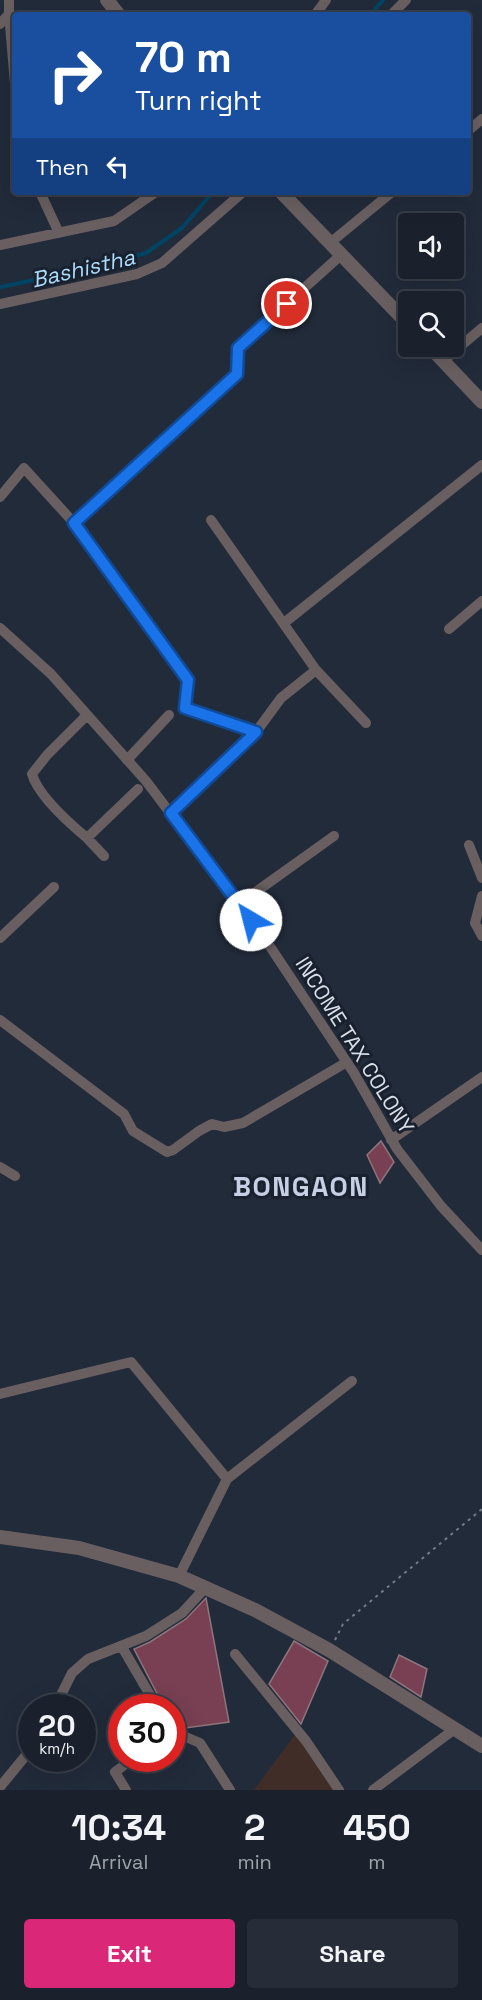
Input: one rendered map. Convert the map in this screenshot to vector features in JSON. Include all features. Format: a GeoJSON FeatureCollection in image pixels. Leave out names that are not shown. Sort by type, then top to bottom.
{"type":"FeatureCollection","features":[{"type":"Feature","properties":{"kind":"street"},"geometry":{"type":"LineString","coordinates":[[9,0],[12,48]]}},
{"type":"Feature","properties":{"kind":"street"},"geometry":{"type":"LineString","coordinates":[[107,0],[117,12]]}},
{"type":"Feature","properties":{"kind":"street"},"geometry":{"type":"LineString","coordinates":[[394,12],[406,0]]}},
{"type":"Feature","properties":{"kind":"street"},"geometry":{"type":"LineString","coordinates":[[0,24],[9,14]]}},
{"type":"Feature","properties":{"kind":"street"},"geometry":{"type":"LineString","coordinates":[[41,195],[59,233]]}},
{"type":"Feature","properties":{"kind":"street"},"geometry":{"type":"LineString","coordinates":[[0,245],[114,221],[152,195]]}},
{"type":"Feature","properties":{"kind":"street"},"geometry":{"type":"LineString","coordinates":[[0,304],[137,274],[162,263],[240,195]]}},
{"type":"Feature","properties":{"kind":"street"},"geometry":{"type":"LineString","coordinates":[[284,195],[398,313]]}},
{"type":"Feature","properties":{"kind":"street"},"geometry":{"type":"LineString","coordinates":[[330,243],[388,195]]}},
{"type":"Feature","properties":{"kind":"street"},"geometry":{"type":"LineString","coordinates":[[74,523],[237,374],[238,348],[342,254]]}},
{"type":"Feature","properties":{"kind":"street"},"geometry":{"type":"LineString","coordinates":[[443,361],[482,328]]}},
{"type":"Feature","properties":{"kind":"street"},"geometry":{"type":"LineString","coordinates":[[439,357],[482,402]]}},
{"type":"Feature","properties":{"kind":"street"},"geometry":{"type":"LineString","coordinates":[[284,623],[482,465]]}},
{"type":"Feature","properties":{"kind":"street"},"geometry":{"type":"LineString","coordinates":[[2,492],[24,468],[74,523],[188,680],[185,708],[256,732]]}},
{"type":"Feature","properties":{"kind":"street"},"geometry":{"type":"LineString","coordinates":[[211,520],[316,670],[366,723]]}},
{"type":"Feature","properties":{"kind":"street"},"geometry":{"type":"LineString","coordinates":[[449,629],[482,601]]}},
{"type":"Feature","properties":{"kind":"street","name":"INCOME TAX COLONY"},"geometry":{"type":"LineString","coordinates":[[0,628],[51,674],[171,813],[263,936],[346,1062],[392,1140],[441,1206],[482,1250]]}},
{"type":"Feature","properties":{"kind":"street"},"geometry":{"type":"LineString","coordinates":[[171,813],[256,732],[282,698],[316,670]]}},
{"type":"Feature","properties":{"kind":"street"},"geometry":{"type":"LineString","coordinates":[[87,715],[47,755],[32,774],[35,785],[104,856]]}},
{"type":"Feature","properties":{"kind":"street"},"geometry":{"type":"LineString","coordinates":[[127,760],[170,715]]}},
{"type":"Feature","properties":{"kind":"street"},"geometry":{"type":"LineString","coordinates":[[87,838],[138,789]]}},
{"type":"Feature","properties":{"kind":"street"},"geometry":{"type":"LineString","coordinates":[[239,904],[334,836]]}},
{"type":"Feature","properties":{"kind":"street"},"geometry":{"type":"LineString","coordinates":[[468,844],[482,878]]}},
{"type":"Feature","properties":{"kind":"street"},"geometry":{"type":"LineString","coordinates":[[0,938],[54,887]]}},
{"type":"Feature","properties":{"kind":"street"},"geometry":{"type":"LineString","coordinates":[[482,896],[475,923],[482,936]]}},
{"type":"Feature","properties":{"kind":"street"},"geometry":{"type":"LineString","coordinates":[[0,1020],[124,1114],[133,1131],[167,1152],[212,1124],[224,1127],[243,1123],[346,1062]]}},
{"type":"Feature","properties":{"kind":"street"},"geometry":{"type":"LineString","coordinates":[[392,1140],[482,1077]]}},
{"type":"Feature","properties":{"kind":"street"},"geometry":{"type":"LineString","coordinates":[[0,1167],[15,1176]]}},
{"type":"Feature","properties":{"kind":"street"},"geometry":{"type":"LineString","coordinates":[[0,1394],[131,1362],[227,1479]]}},
{"type":"Feature","properties":{"kind":"street"},"geometry":{"type":"LineString","coordinates":[[178,1576],[227,1479],[352,1381]]}},
{"type":"Feature","properties":{"kind":"street"},"geometry":{"type":"LineString","coordinates":[[0,1537],[79,1548],[178,1576],[255,1610],[329,1650],[482,1746]]}},
{"type":"Feature","properties":{"kind":"street"},"geometry":{"type":"LineString","coordinates":[[62,1694],[72,1673],[88,1659],[146,1636],[182,1613],[205,1588]]}},
{"type":"Feature","properties":{"kind":"street"},"geometry":{"type":"LineString","coordinates":[[122,1647],[149,1694]]}},
{"type":"Feature","properties":{"kind":"street"},"geometry":{"type":"LineString","coordinates":[[235,1654],[306,1741],[339,1790]]}},
{"type":"Feature","properties":{"kind":"street"},"geometry":{"type":"LineString","coordinates":[[373,1790],[456,1728]]}},
{"type":"Feature","properties":{"kind":"street"},"geometry":{"type":"LineString","coordinates":[[186,1737],[200,1743],[230,1790]]}},
{"type":"Feature","properties":{"kind":"street"},"geometry":{"type":"LineString","coordinates":[[0,1787],[18,1765]]}},
{"type":"Feature","properties":{"kind":"street"},"geometry":{"type":"LineString","coordinates":[[116,1772],[126,1790]]}},
{"type":"Feature","properties":{"kind":"path"},"geometry":{"type":"LineString","coordinates":[[329,1650],[343,1624],[482,1509]]}},
{"type":"Feature","properties":{"kind":"shaded area"},"geometry":{"type":"Polygon","coordinates":[[[299,1729],[339,1790],[254,1790],[299,1729]]]}},
{"type":"Feature","properties":{"kind":"building"},"geometry":{"type":"Polygon","coordinates":[[[381,1141],[394,1162],[380,1183],[367,1155],[381,1141]]]}},
{"type":"Feature","properties":{"kind":"building"},"geometry":{"type":"Polygon","coordinates":[[[206,1598],[229,1722],[186,1728],[186,1694],[157,1694],[134,1649],[150,1642],[186,1619],[206,1598]]]}},
{"type":"Feature","properties":{"kind":"building"},"geometry":{"type":"Polygon","coordinates":[[[294,1641],[328,1661],[301,1724],[269,1684],[294,1641]]]}},
{"type":"Feature","properties":{"kind":"building"},"geometry":{"type":"Polygon","coordinates":[[[399,1655],[427,1669],[421,1697],[390,1677],[399,1655]]]}},
{"type":"Feature","properties":{"kind":"waterway","name":"Bashistha"},"geometry":{"type":"LineString","coordinates":[[373,12],[383,0]]}},
{"type":"Feature","properties":{"kind":"waterway","name":"Bashistha"},"geometry":{"type":"LineString","coordinates":[[0,287],[79,271],[146,253],[182,228],[210,195]]}},
{"type":"Feature","properties":{"kind":"district","name":"BONGAON"},"geometry":{"type":"Point","coordinates":[301,1186]}},
{"type":"Feature","properties":{"kind":"route"},"geometry":{"type":"LineString","coordinates":[[251,920],[171,813],[256,732],[185,708],[188,680],[74,523],[237,374],[238,348],[287,304]]}}]}
